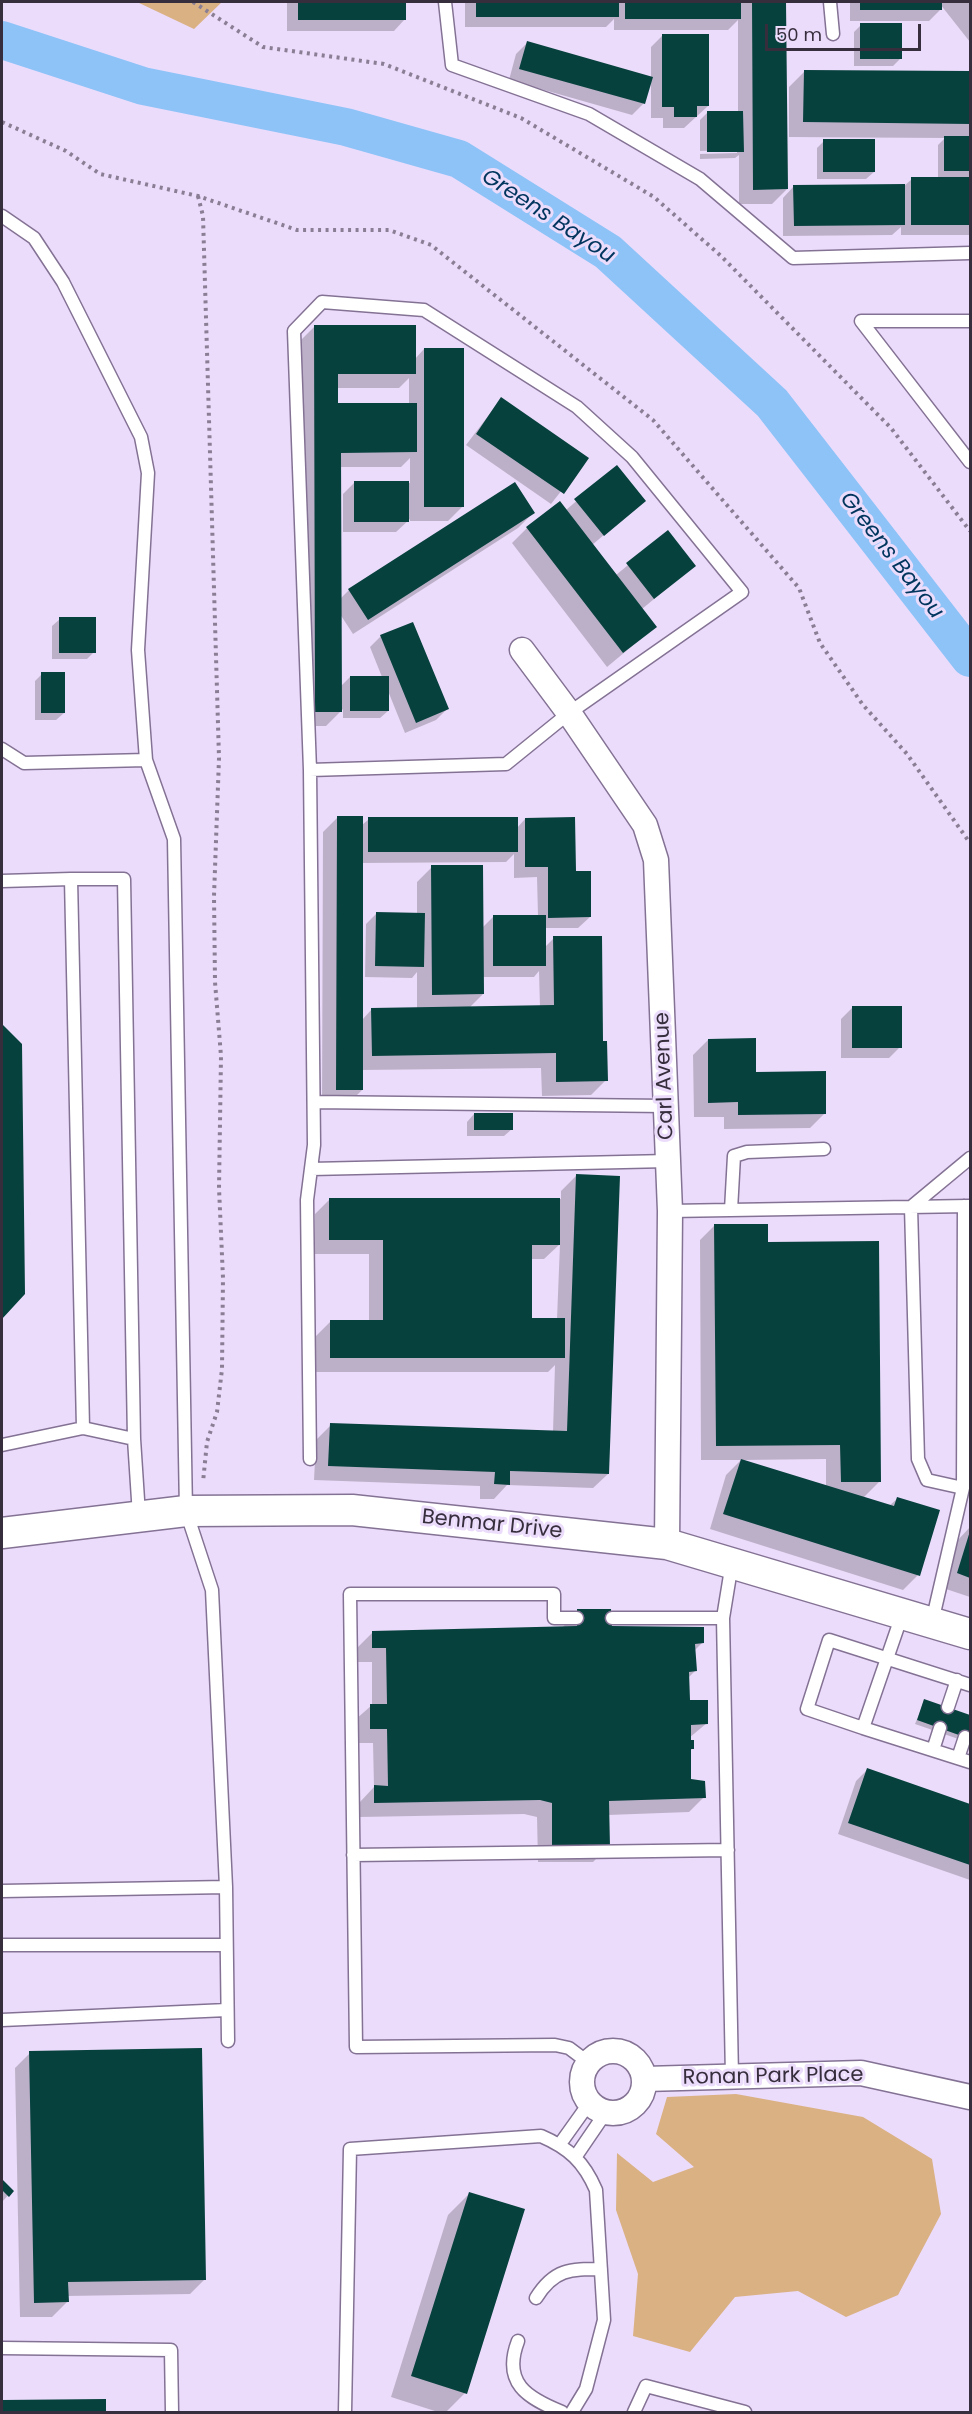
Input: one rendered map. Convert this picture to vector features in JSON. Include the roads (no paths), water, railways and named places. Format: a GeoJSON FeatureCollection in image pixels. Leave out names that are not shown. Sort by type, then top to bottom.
{"type":"FeatureCollection","features":[{"type":"Feature","properties":{"kind":"street","name":"Carl Avenue"},"geometry":{"type":"LineString","coordinates":[[522,650],[569,713],[645,825],[656,860],[670,1211],[667,1544]]}},
{"type":"Feature","properties":{"kind":"street","name":"Benmar Drive"},"geometry":{"type":"LineString","coordinates":[[2,1533],[139,1515],[185,1501],[352,1510],[667,1544],[970,1634]]}},
{"type":"Feature","properties":{"kind":"street"},"geometry":{"type":"LineString","coordinates":[[620,2051],[637,2061],[645,2079],[640,2098],[626,2110],[598,2107],[582,2084],[583,2075],[589,2063],[601,2053],[620,2051]]}},
{"type":"Feature","properties":{"kind":"street","name":"Ronan Park Place"},"geometry":{"type":"LineString","coordinates":[[645,2079],[861,2073],[970,2097]]}},
{"type":"Feature","properties":{"kind":"lane"},"geometry":{"type":"LineString","coordinates":[[445,2],[452,65],[589,114],[700,179],[793,258],[970,253]]}},
{"type":"Feature","properties":{"kind":"lane"},"geometry":{"type":"LineString","coordinates":[[830,2],[832,34]]}},
{"type":"Feature","properties":{"kind":"lane"},"geometry":{"type":"LineString","coordinates":[[2,216],[34,238],[63,282],[141,437],[148,473],[138,650],[146,760],[174,840],[185,1501],[212,1590],[226,1887],[228,2041]]}},
{"type":"Feature","properties":{"kind":"lane"},"geometry":{"type":"LineString","coordinates":[[310,770],[506,764],[569,713],[742,592],[632,457],[578,407],[424,310],[322,302],[294,331],[310,770],[314,1102],[307,1200],[310,1459]]}},
{"type":"Feature","properties":{"kind":"lane"},"geometry":{"type":"LineString","coordinates":[[970,321],[861,321],[970,462]]}},
{"type":"Feature","properties":{"kind":"lane"},"geometry":{"type":"LineString","coordinates":[[2,749],[24,763],[146,760]]}},
{"type":"Feature","properties":{"kind":"lane"},"geometry":{"type":"LineString","coordinates":[[71,879],[83,1428]]}},
{"type":"Feature","properties":{"kind":"lane"},"geometry":{"type":"LineString","coordinates":[[2,881],[124,879],[134,1439],[139,1515]]}},
{"type":"Feature","properties":{"kind":"lane"},"geometry":{"type":"LineString","coordinates":[[314,1102],[666,1106]]}},
{"type":"Feature","properties":{"kind":"lane"},"geometry":{"type":"LineString","coordinates":[[731,1210],[734,1156],[747,1152],[824,1149]]}},
{"type":"Feature","properties":{"kind":"lane"},"geometry":{"type":"LineString","coordinates":[[911,1207],[970,1158]]}},
{"type":"Feature","properties":{"kind":"lane"},"geometry":{"type":"LineString","coordinates":[[311,1169],[668,1161]]}},
{"type":"Feature","properties":{"kind":"lane"},"geometry":{"type":"LineString","coordinates":[[670,1211],[967,1206],[963,1488],[932,1622]]}},
{"type":"Feature","properties":{"kind":"lane"},"geometry":{"type":"LineString","coordinates":[[911,1207],[918,1459],[927,1480],[963,1488]]}},
{"type":"Feature","properties":{"kind":"lane"},"geometry":{"type":"LineString","coordinates":[[2,1445],[83,1428],[134,1439]]}},
{"type":"Feature","properties":{"kind":"lane"},"geometry":{"type":"LineString","coordinates":[[732,1563],[723,1618],[732,2077]]}},
{"type":"Feature","properties":{"kind":"lane"},"geometry":{"type":"LineString","coordinates":[[577,1618],[554,1618],[554,1594],[350,1594],[356,2047],[555,2045],[569,2048],[589,2063]]}},
{"type":"Feature","properties":{"kind":"lane"},"geometry":{"type":"LineString","coordinates":[[863,1728],[902,1614]]}},
{"type":"Feature","properties":{"kind":"lane"},"geometry":{"type":"LineString","coordinates":[[612,1618],[723,1618]]}},
{"type":"Feature","properties":{"kind":"lane"},"geometry":{"type":"LineString","coordinates":[[965,1737],[964,1760],[807,1709],[829,1640],[970,1685]]}},
{"type":"Feature","properties":{"kind":"lane"},"geometry":{"type":"LineString","coordinates":[[948,1707],[957,1680]]}},
{"type":"Feature","properties":{"kind":"lane"},"geometry":{"type":"LineString","coordinates":[[933,1750],[940,1728]]}},
{"type":"Feature","properties":{"kind":"lane"},"geometry":{"type":"LineString","coordinates":[[353,1855],[728,1850]]}},
{"type":"Feature","properties":{"kind":"lane"},"geometry":{"type":"LineString","coordinates":[[2,1891],[226,1887]]}},
{"type":"Feature","properties":{"kind":"lane"},"geometry":{"type":"LineString","coordinates":[[2,1946],[226,1945]]}},
{"type":"Feature","properties":{"kind":"lane"},"geometry":{"type":"LineString","coordinates":[[2,2020],[227,2010]]}},
{"type":"Feature","properties":{"kind":"lane"},"geometry":{"type":"LineString","coordinates":[[560,2144],[598,2107]]}},
{"type":"Feature","properties":{"kind":"lane"},"geometry":{"type":"LineString","coordinates":[[576,2156],[598,2107]]}},
{"type":"Feature","properties":{"kind":"lane"},"geometry":{"type":"LineString","coordinates":[[345,2412],[350,2149],[542,2136],[560,2144],[576,2156],[588,2172],[596,2190],[604,2320],[586,2389],[572,2412]]}},
{"type":"Feature","properties":{"kind":"lane"},"geometry":{"type":"LineString","coordinates":[[536,2298],[554,2276],[579,2269],[601,2269]]}},
{"type":"Feature","properties":{"kind":"lane"},"geometry":{"type":"LineString","coordinates":[[518,2341],[512,2365],[518,2383],[531,2398],[562,2412]]}},
{"type":"Feature","properties":{"kind":"lane"},"geometry":{"type":"LineString","coordinates":[[2,2348],[171,2350],[172,2412]]}},
{"type":"Feature","properties":{"kind":"lane"},"geometry":{"type":"LineString","coordinates":[[634,2412],[646,2386],[745,2412]]}},
{"type":"Feature","properties":{"kind":"waterway","name":"Greens Bayou"},"geometry":{"type":"LineString","coordinates":[[2,40],[143,86],[346,127],[459,159],[608,252],[772,403],[970,658]]}}]}
